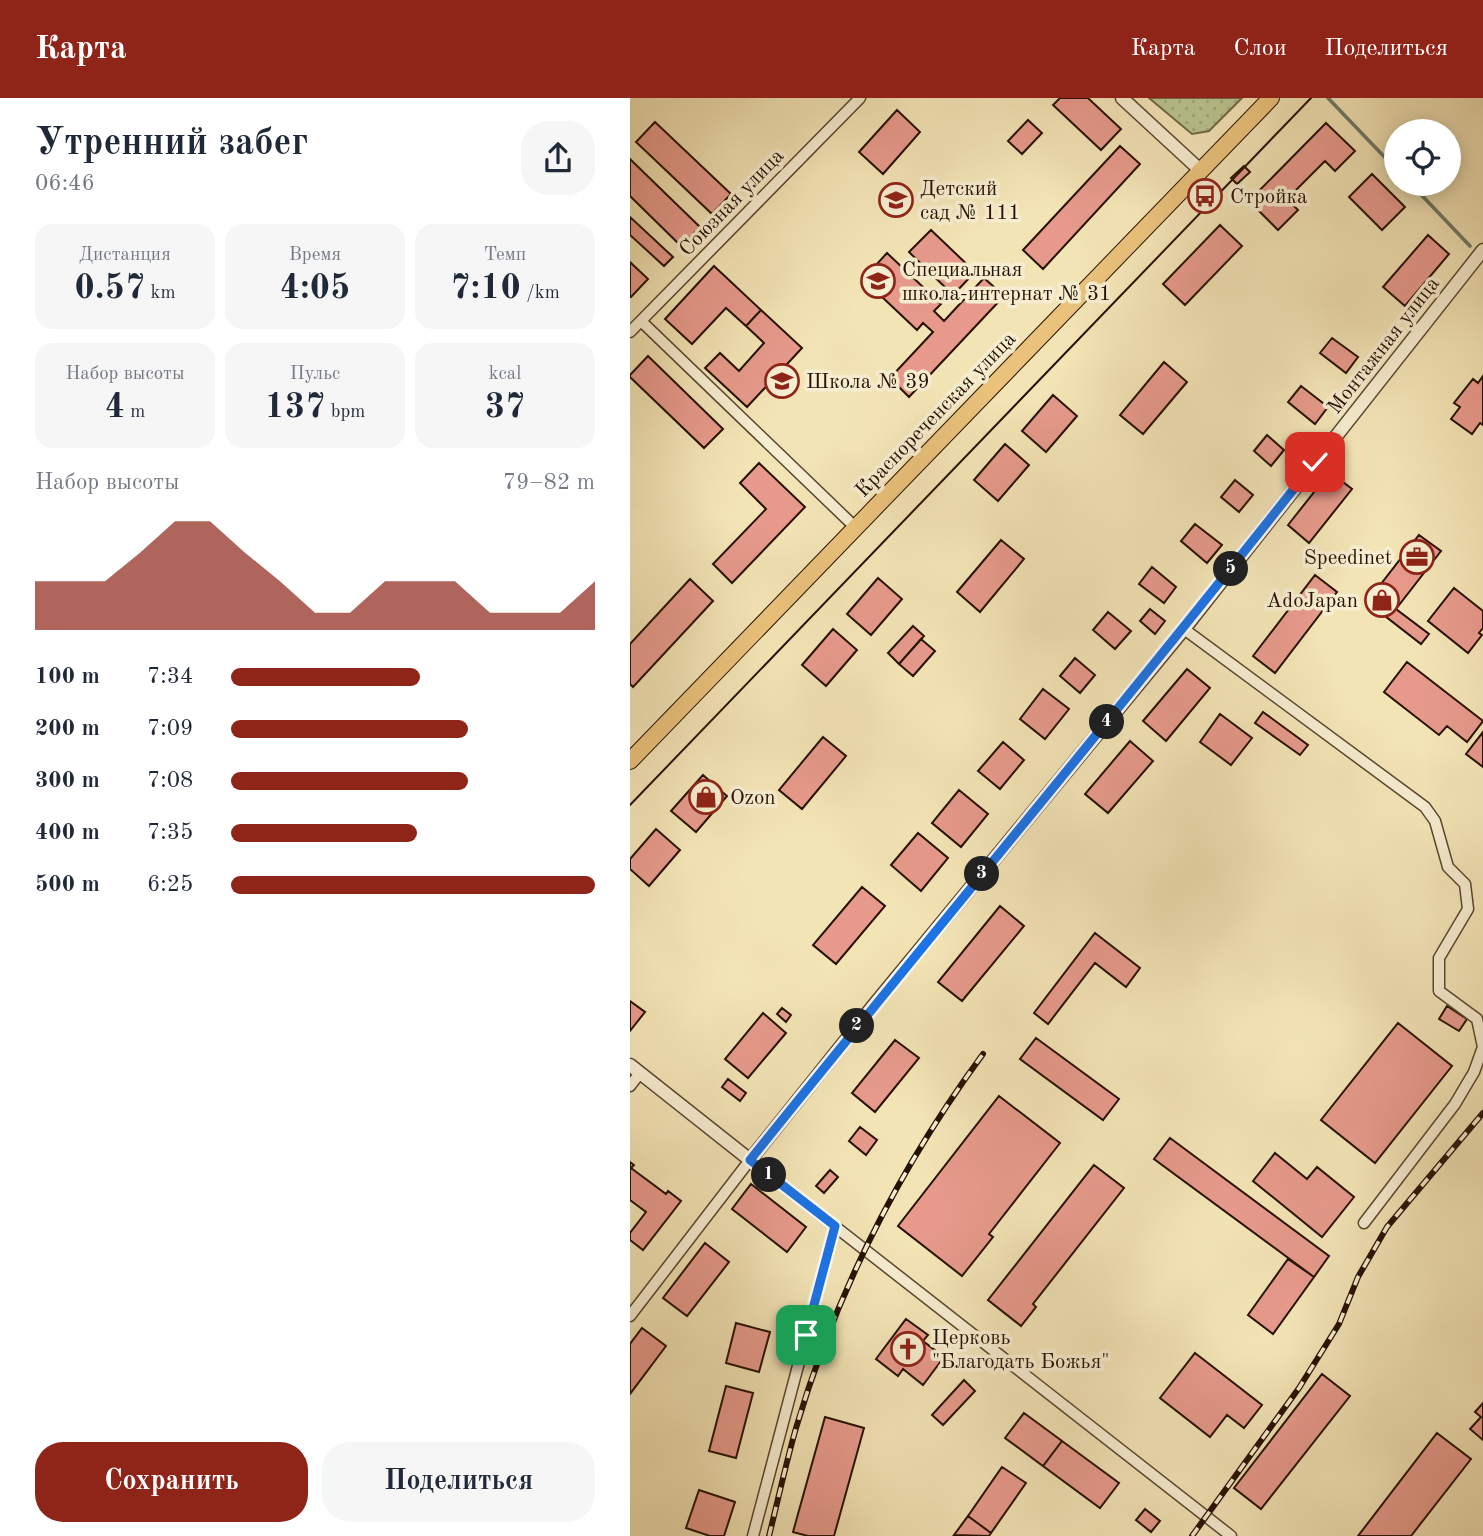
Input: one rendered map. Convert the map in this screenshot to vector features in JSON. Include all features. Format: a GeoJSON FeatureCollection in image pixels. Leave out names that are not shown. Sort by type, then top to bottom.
{"type":"FeatureCollection","features":[{"type":"Feature","properties":{"kind":"main road","name":"Краснореченская улица"},"geometry":{"type":"LineString","coordinates":[[630,761],[1271,98]]}},
{"type":"Feature","properties":{"kind":"street","name":"Союзная улица"},"geometry":{"type":"LineString","coordinates":[[630,332],[860,98]]}},
{"type":"Feature","properties":{"kind":"street"},"geometry":{"type":"LineString","coordinates":[[1122,98],[1200,170]]}},
{"type":"Feature","properties":{"kind":"street","name":"Монтажная улица"},"geometry":{"type":"LineString","coordinates":[[630,1316],[750,1160],[1184,629],[1483,250]]}},
{"type":"Feature","properties":{"kind":"street"},"geometry":{"type":"LineString","coordinates":[[641,321],[855,527]]}},
{"type":"Feature","properties":{"kind":"street"},"geometry":{"type":"LineString","coordinates":[[1184,629],[1425,807],[1435,821],[1448,867],[1465,884],[1468,909],[1439,958],[1439,991],[1477,1019],[1483,1047],[1474,1072],[1455,1104],[1364,1223]]}},
{"type":"Feature","properties":{"kind":"street"},"geometry":{"type":"LineString","coordinates":[[630,1086],[635,1069],[1231,1536]]}},
{"type":"Feature","properties":{"kind":"street"},"geometry":{"type":"LineString","coordinates":[[753,1536],[835,1226]]}},
{"type":"Feature","properties":{"kind":"green space"},"geometry":{"type":"Polygon","coordinates":[[[1149,98],[1242,98],[1209,131],[1192,134],[1149,98]]]}},
{"type":"Feature","properties":{"kind":"building"},"geometry":{"type":"Polygon","coordinates":[[[1060,98],[1088,98],[1121,129],[1101,150],[1053,105],[1060,98]]]}},
{"type":"Feature","properties":{"kind":"building"},"geometry":{"type":"Polygon","coordinates":[[[897,110],[920,132],[883,174],[859,152],[897,110]]]}},
{"type":"Feature","properties":{"kind":"building"},"geometry":{"type":"Polygon","coordinates":[[[1028,120],[1042,133],[1022,154],[1008,141],[1028,120]]]}},
{"type":"Feature","properties":{"kind":"building"},"geometry":{"type":"Polygon","coordinates":[[[655,122],[731,194],[712,214],[636,142],[655,122]]]}},
{"type":"Feature","properties":{"kind":"building"},"geometry":{"type":"Polygon","coordinates":[[[1326,123],[1355,151],[1335,171],[1325,161],[1287,199],[1298,210],[1278,230],[1249,201],[1326,123]]]}},
{"type":"Feature","properties":{"kind":"building"},"geometry":{"type":"Polygon","coordinates":[[[1120,146],[1140,164],[1043,269],[1023,250],[1120,146]]]}},
{"type":"Feature","properties":{"kind":"building"},"geometry":{"type":"Polygon","coordinates":[[[630,159],[700,227],[681,246],[630,196],[630,159]]]}},
{"type":"Feature","properties":{"kind":"building"},"geometry":{"type":"Polygon","coordinates":[[[1244,166],[1250,172],[1237,184],[1231,178],[1244,166]]]}},
{"type":"Feature","properties":{"kind":"building"},"geometry":{"type":"Polygon","coordinates":[[[1372,174],[1384,186],[1384,196],[1394,196],[1405,207],[1382,230],[1349,197],[1372,174]]]}},
{"type":"Feature","properties":{"kind":"building"},"geometry":{"type":"Polygon","coordinates":[[[630,217],[673,257],[664,266],[630,235],[630,217]]]}},
{"type":"Feature","properties":{"kind":"building"},"geometry":{"type":"Polygon","coordinates":[[[1220,225],[1242,246],[1185,305],[1163,284],[1220,225]]]}},
{"type":"Feature","properties":{"kind":"building"},"geometry":{"type":"Polygon","coordinates":[[[931,230],[975,272],[953,295],[909,252],[931,230]]]}},
{"type":"Feature","properties":{"kind":"building"},"geometry":{"type":"Polygon","coordinates":[[[1428,235],[1449,254],[1405,306],[1383,287],[1428,235]]]}},
{"type":"Feature","properties":{"kind":"building"},"geometry":{"type":"Polygon","coordinates":[[[887,253],[941,304],[934,311],[944,321],[984,278],[1004,296],[909,397],[890,378],[933,332],[923,323],[917,330],[863,279],[887,253]]]}},
{"type":"Feature","properties":{"kind":"building"},"geometry":{"type":"Polygon","coordinates":[[[630,262],[648,279],[631,297],[630,297],[630,262]]]}},
{"type":"Feature","properties":{"kind":"building"},"geometry":{"type":"Polygon","coordinates":[[[714,266],[761,310],[746,326],[726,308],[692,344],[665,319],[714,266]]]}},
{"type":"Feature","properties":{"kind":"building"},"geometry":{"type":"Polygon","coordinates":[[[761,310],[802,348],[747,407],[705,368],[720,353],[739,371],[764,343],[746,326],[761,310]]]}},
{"type":"Feature","properties":{"kind":"building"},"geometry":{"type":"Polygon","coordinates":[[[1332,338],[1358,357],[1346,373],[1320,353],[1332,338]]]}},
{"type":"Feature","properties":{"kind":"building"},"geometry":{"type":"Polygon","coordinates":[[[648,356],[723,429],[704,448],[630,377],[648,356]]]}},
{"type":"Feature","properties":{"kind":"building"},"geometry":{"type":"Polygon","coordinates":[[[1164,362],[1187,382],[1143,434],[1120,415],[1164,362]]]}},
{"type":"Feature","properties":{"kind":"building"},"geometry":{"type":"Polygon","coordinates":[[[1483,376],[1483,425],[1480,423],[1472,434],[1451,419],[1460,407],[1454,403],[1473,379],[1478,383],[1483,376]]]}},
{"type":"Feature","properties":{"kind":"building"},"geometry":{"type":"Polygon","coordinates":[[[1301,386],[1328,407],[1315,424],[1288,402],[1301,386]]]}},
{"type":"Feature","properties":{"kind":"building"},"geometry":{"type":"Polygon","coordinates":[[[1053,395],[1077,416],[1046,452],[1022,431],[1053,395]]]}},
{"type":"Feature","properties":{"kind":"building"},"geometry":{"type":"Polygon","coordinates":[[[1267,435],[1284,450],[1271,466],[1254,451],[1267,435]]]}},
{"type":"Feature","properties":{"kind":"building"},"geometry":{"type":"Polygon","coordinates":[[[1005,444],[1029,465],[998,501],[974,480],[1005,444]]]}},
{"type":"Feature","properties":{"kind":"building"},"geometry":{"type":"Polygon","coordinates":[[[759,463],[805,507],[732,583],[713,564],[766,509],[740,483],[759,463]]]}},
{"type":"Feature","properties":{"kind":"building"},"geometry":{"type":"Polygon","coordinates":[[[1330,472],[1352,489],[1309,543],[1288,525],[1330,472]]]}},
{"type":"Feature","properties":{"kind":"building"},"geometry":{"type":"Polygon","coordinates":[[[1235,480],[1253,495],[1239,512],[1221,497],[1235,480]]]}},
{"type":"Feature","properties":{"kind":"building"},"geometry":{"type":"Polygon","coordinates":[[[1195,524],[1222,545],[1207,563],[1181,541],[1195,524]]]}},
{"type":"Feature","properties":{"kind":"building"},"geometry":{"type":"Polygon","coordinates":[[[1419,535],[1441,551],[1396,609],[1429,634],[1421,644],[1367,602],[1419,535]]]}},
{"type":"Feature","properties":{"kind":"building"},"geometry":{"type":"Polygon","coordinates":[[[1001,540],[1024,559],[980,612],[957,592],[1001,540]]]}},
{"type":"Feature","properties":{"kind":"building"},"geometry":{"type":"Polygon","coordinates":[[[1152,567],[1176,587],[1164,603],[1139,584],[1152,567]]]}},
{"type":"Feature","properties":{"kind":"building"},"geometry":{"type":"Polygon","coordinates":[[[1315,575],[1337,592],[1275,673],[1253,656],[1315,575]]]}},
{"type":"Feature","properties":{"kind":"building"},"geometry":{"type":"Polygon","coordinates":[[[878,578],[902,599],[871,635],[847,614],[878,578]]]}},
{"type":"Feature","properties":{"kind":"building"},"geometry":{"type":"Polygon","coordinates":[[[690,579],[713,601],[633,687],[630,684],[630,644],[690,579]]]}},
{"type":"Feature","properties":{"kind":"building"},"geometry":{"type":"Polygon","coordinates":[[[1454,588],[1483,611],[1483,628],[1479,633],[1482,635],[1468,653],[1428,621],[1454,588]]]}},
{"type":"Feature","properties":{"kind":"building"},"geometry":{"type":"Polygon","coordinates":[[[1150,609],[1165,621],[1155,634],[1140,621],[1150,609]]]}},
{"type":"Feature","properties":{"kind":"building"},"geometry":{"type":"Polygon","coordinates":[[[1108,612],[1131,631],[1115,649],[1093,630],[1108,612]]]}},
{"type":"Feature","properties":{"kind":"building"},"geometry":{"type":"Polygon","coordinates":[[[913,626],[924,636],[899,664],[888,653],[913,626]]]}},
{"type":"Feature","properties":{"kind":"building"},"geometry":{"type":"Polygon","coordinates":[[[833,629],[857,650],[826,686],[802,665],[833,629]]]}},
{"type":"Feature","properties":{"kind":"building"},"geometry":{"type":"Polygon","coordinates":[[[921,639],[935,651],[913,676],[899,664],[921,639]]]}},
{"type":"Feature","properties":{"kind":"building"},"geometry":{"type":"Polygon","coordinates":[[[1075,658],[1095,675],[1080,693],[1060,676],[1075,658]]]}},
{"type":"Feature","properties":{"kind":"building"},"geometry":{"type":"Polygon","coordinates":[[[1407,662],[1483,721],[1467,742],[1447,726],[1439,735],[1384,692],[1407,662]]]}},
{"type":"Feature","properties":{"kind":"building"},"geometry":{"type":"Polygon","coordinates":[[[1187,669],[1210,688],[1166,741],[1143,721],[1187,669]]]}},
{"type":"Feature","properties":{"kind":"building"},"geometry":{"type":"Polygon","coordinates":[[[1043,689],[1069,709],[1045,739],[1020,719],[1043,689]]]}},
{"type":"Feature","properties":{"kind":"building"},"geometry":{"type":"Polygon","coordinates":[[[1263,712],[1308,745],[1300,755],[1255,723],[1263,712]]]}},
{"type":"Feature","properties":{"kind":"building"},"geometry":{"type":"Polygon","coordinates":[[[1220,714],[1252,738],[1231,765],[1200,742],[1220,714]]]}},
{"type":"Feature","properties":{"kind":"building"},"geometry":{"type":"Polygon","coordinates":[[[1483,732],[1483,767],[1466,754],[1483,732]]]}},
{"type":"Feature","properties":{"kind":"building"},"geometry":{"type":"Polygon","coordinates":[[[823,737],[846,756],[802,809],[779,790],[823,737]]]}},
{"type":"Feature","properties":{"kind":"building"},"geometry":{"type":"Polygon","coordinates":[[[1130,741],[1153,761],[1108,813],[1085,794],[1130,741]]]}},
{"type":"Feature","properties":{"kind":"building"},"geometry":{"type":"Polygon","coordinates":[[[1003,742],[1024,760],[1000,789],[978,771],[1003,742]]]}},
{"type":"Feature","properties":{"kind":"building"},"geometry":{"type":"Polygon","coordinates":[[[703,775],[727,796],[696,832],[671,811],[703,775]]]}},
{"type":"Feature","properties":{"kind":"building"},"geometry":{"type":"Polygon","coordinates":[[[959,790],[988,814],[961,847],[932,823],[959,790]]]}},
{"type":"Feature","properties":{"kind":"building"},"geometry":{"type":"Polygon","coordinates":[[[656,829],[680,850],[649,886],[630,869],[630,859],[656,829]]]}},
{"type":"Feature","properties":{"kind":"building"},"geometry":{"type":"Polygon","coordinates":[[[918,833],[948,858],[921,891],[891,865],[918,833]]]}},
{"type":"Feature","properties":{"kind":"building"},"geometry":{"type":"Polygon","coordinates":[[[862,887],[885,906],[836,964],[813,945],[862,887]]]}},
{"type":"Feature","properties":{"kind":"building"},"geometry":{"type":"Polygon","coordinates":[[[1000,906],[1024,926],[962,1001],[938,982],[1000,906]]]}},
{"type":"Feature","properties":{"kind":"building"},"geometry":{"type":"Polygon","coordinates":[[[1095,933],[1140,968],[1126,987],[1095,963],[1048,1024],[1034,1013],[1095,933]]]}},
{"type":"Feature","properties":{"kind":"building"},"geometry":{"type":"Polygon","coordinates":[[[630,1001],[645,1012],[630,1031],[630,1001]]]}},
{"type":"Feature","properties":{"kind":"building"},"geometry":{"type":"Polygon","coordinates":[[[1447,1006],[1467,1019],[1459,1031],[1439,1019],[1447,1006]]]}},
{"type":"Feature","properties":{"kind":"building"},"geometry":{"type":"Polygon","coordinates":[[[782,1008],[791,1015],[786,1022],[777,1014],[782,1008]]]}},
{"type":"Feature","properties":{"kind":"building"},"geometry":{"type":"Polygon","coordinates":[[[763,1013],[786,1033],[748,1078],[725,1059],[763,1013]]]}},
{"type":"Feature","properties":{"kind":"building"},"geometry":{"type":"Polygon","coordinates":[[[1398,1023],[1452,1066],[1375,1163],[1321,1120],[1398,1023]]]}},
{"type":"Feature","properties":{"kind":"building"},"geometry":{"type":"Polygon","coordinates":[[[1036,1038],[1119,1099],[1103,1120],[1020,1059],[1036,1038]]]}},
{"type":"Feature","properties":{"kind":"building"},"geometry":{"type":"Polygon","coordinates":[[[895,1040],[919,1058],[875,1112],[852,1093],[895,1040]]]}},
{"type":"Feature","properties":{"kind":"building"},"geometry":{"type":"Polygon","coordinates":[[[728,1079],[746,1093],[740,1101],[722,1087],[728,1079]]]}},
{"type":"Feature","properties":{"kind":"building"},"geometry":{"type":"Polygon","coordinates":[[[999,1096],[1060,1143],[989,1234],[993,1237],[962,1276],[898,1226],[999,1096]]]}},
{"type":"Feature","properties":{"kind":"building"},"geometry":{"type":"Polygon","coordinates":[[[860,1127],[877,1140],[866,1155],[849,1141],[860,1127]]]}},
{"type":"Feature","properties":{"kind":"building"},"geometry":{"type":"Polygon","coordinates":[[[1170,1138],[1329,1256],[1314,1277],[1154,1159],[1170,1138]]]}},
{"type":"Feature","properties":{"kind":"building"},"geometry":{"type":"Polygon","coordinates":[[[1275,1153],[1307,1179],[1317,1167],[1354,1197],[1322,1237],[1253,1181],[1275,1153]]]}},
{"type":"Feature","properties":{"kind":"building"},"geometry":{"type":"Polygon","coordinates":[[[630,1162],[634,1165],[631,1168],[666,1194],[668,1191],[681,1201],[643,1250],[630,1240],[630,1233],[646,1212],[630,1200],[630,1162]]]}},
{"type":"Feature","properties":{"kind":"building"},"geometry":{"type":"Polygon","coordinates":[[[1094,1165],[1124,1188],[1033,1304],[1036,1307],[1021,1326],[988,1300],[1094,1165]]]}},
{"type":"Feature","properties":{"kind":"building"},"geometry":{"type":"Polygon","coordinates":[[[830,1170],[838,1177],[824,1193],[816,1186],[830,1170]]]}},
{"type":"Feature","properties":{"kind":"building"},"geometry":{"type":"Polygon","coordinates":[[[751,1184],[806,1227],[787,1252],[732,1209],[751,1184]]]}},
{"type":"Feature","properties":{"kind":"building"},"geometry":{"type":"Polygon","coordinates":[[[705,1243],[729,1262],[687,1316],[663,1298],[705,1243]]]}},
{"type":"Feature","properties":{"kind":"building"},"geometry":{"type":"Polygon","coordinates":[[[1288,1259],[1314,1277],[1273,1334],[1248,1315],[1288,1259]]]}},
{"type":"Feature","properties":{"kind":"building","name":"Церковь \"Благодать Божья\""},"geometry":{"type":"Polygon","coordinates":[[[906,1319],[928,1335],[923,1341],[944,1357],[923,1385],[903,1369],[898,1376],[876,1359],[906,1319]]]}},
{"type":"Feature","properties":{"kind":"building"},"geometry":{"type":"Polygon","coordinates":[[[736,1323],[770,1332],[759,1372],[726,1363],[736,1323]]]}},
{"type":"Feature","properties":{"kind":"building"},"geometry":{"type":"Polygon","coordinates":[[[642,1328],[666,1346],[630,1394],[630,1344],[642,1328]]]}},
{"type":"Feature","properties":{"kind":"building"},"geometry":{"type":"Polygon","coordinates":[[[1195,1353],[1262,1405],[1244,1428],[1227,1415],[1210,1437],[1160,1398],[1195,1353]]]}},
{"type":"Feature","properties":{"kind":"building"},"geometry":{"type":"Polygon","coordinates":[[[1322,1374],[1350,1396],[1261,1509],[1234,1488],[1322,1374]]]}},
{"type":"Feature","properties":{"kind":"building"},"geometry":{"type":"Polygon","coordinates":[[[964,1380],[975,1391],[943,1425],[932,1415],[964,1380]]]}},
{"type":"Feature","properties":{"kind":"building"},"geometry":{"type":"Polygon","coordinates":[[[726,1386],[753,1393],[736,1458],[709,1451],[726,1386]]]}},
{"type":"Feature","properties":{"kind":"building"},"geometry":{"type":"Polygon","coordinates":[[[1483,1403],[1483,1440],[1470,1429],[1481,1417],[1475,1412],[1483,1403]]]}},
{"type":"Feature","properties":{"kind":"building"},"geometry":{"type":"Polygon","coordinates":[[[1024,1413],[1062,1441],[1043,1466],[1005,1438],[1024,1413]]]}},
{"type":"Feature","properties":{"kind":"building"},"geometry":{"type":"Polygon","coordinates":[[[825,1417],[864,1428],[834,1536],[808,1536],[793,1532],[825,1417]]]}},
{"type":"Feature","properties":{"kind":"building"},"geometry":{"type":"Polygon","coordinates":[[[1437,1433],[1471,1459],[1411,1536],[1358,1536],[1437,1433]]]}},
{"type":"Feature","properties":{"kind":"building"},"geometry":{"type":"Polygon","coordinates":[[[1062,1441],[1119,1483],[1100,1508],[1043,1466],[1062,1441]]]}},
{"type":"Feature","properties":{"kind":"building"},"geometry":{"type":"Polygon","coordinates":[[[1002,1467],[1026,1483],[991,1533],[968,1516],[1002,1467]]]}},
{"type":"Feature","properties":{"kind":"building"},"geometry":{"type":"Polygon","coordinates":[[[699,1490],[735,1502],[724,1536],[710,1536],[686,1528],[699,1490]]]}},
{"type":"Feature","properties":{"kind":"building"},"geometry":{"type":"Polygon","coordinates":[[[1145,1509],[1160,1521],[1151,1532],[1136,1520],[1145,1509]]]}},
{"type":"Feature","properties":{"kind":"building"},"geometry":{"type":"Polygon","coordinates":[[[968,1516],[991,1533],[989,1536],[954,1535],[968,1516]]]}},
{"type":"Feature","properties":{"kind":"waterway"},"geometry":{"type":"LineString","coordinates":[[1328,98],[1384,156]]}},
{"type":"Feature","properties":{"kind":"waterway"},"geometry":{"type":"LineString","coordinates":[[1422,196],[1470,246]]}},
{"type":"Feature","properties":{"kind":"tram line"},"geometry":{"type":"LineString","coordinates":[[630,805],[1311,98]]}},
{"type":"Feature","properties":{"kind":"railway"},"geometry":{"type":"LineString","coordinates":[[769,1536],[785,1468],[812,1378],[851,1280],[873,1233],[924,1141],[983,1054]]}},
{"type":"Feature","properties":{"kind":"railway"},"geometry":{"type":"LineString","coordinates":[[1192,1536],[1299,1388],[1339,1324],[1358,1277],[1387,1227],[1483,1113]]}},
{"type":"Feature","properties":{"kind":"place","name":"Стройка"},"geometry":{"type":"Point","coordinates":[1205,196]}},
{"type":"Feature","properties":{"kind":"place","name":"Детский сад № 111"},"geometry":{"type":"Point","coordinates":[896,200]}},
{"type":"Feature","properties":{"kind":"place","name":"Специальная школа-интернат № 31"},"geometry":{"type":"Point","coordinates":[878,281]}},
{"type":"Feature","properties":{"kind":"place","name":"Школа № 39"},"geometry":{"type":"Point","coordinates":[782,381]}},
{"type":"Feature","properties":{"kind":"place","name":"Speedinet"},"geometry":{"type":"Point","coordinates":[1417,557]}},
{"type":"Feature","properties":{"kind":"place","name":"AdoJapan"},"geometry":{"type":"Point","coordinates":[1382,600]}},
{"type":"Feature","properties":{"kind":"place","name":"Ozon"},"geometry":{"type":"Point","coordinates":[706,797]}},
{"type":"Feature","properties":{"kind":"place","name":"Церковь \"Благодать Божья\""},"geometry":{"type":"Point","coordinates":[908,1349]}},
{"type":"Feature","properties":{"kind":"route"},"geometry":{"type":"LineString","coordinates":[[806,1335],[835,1226],[750,1160],[1184,629],[1315,462]]}}]}
